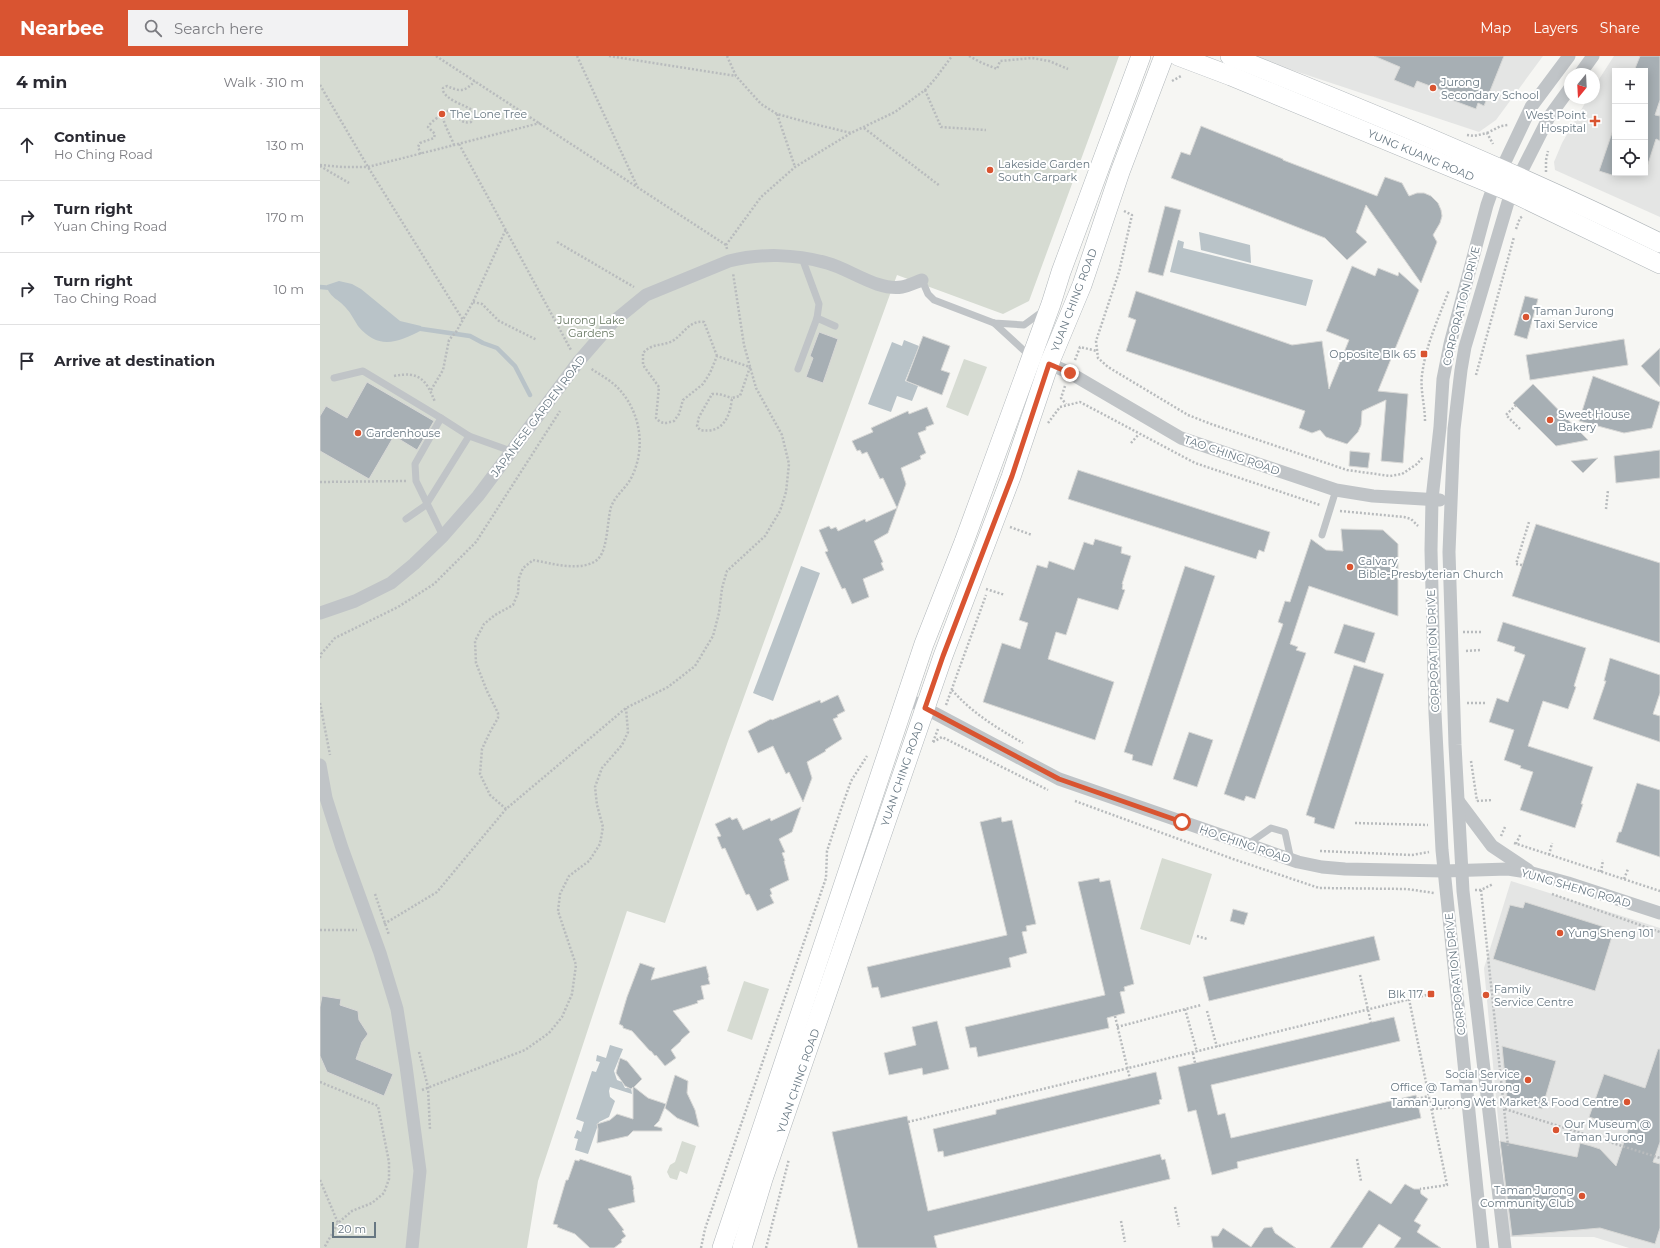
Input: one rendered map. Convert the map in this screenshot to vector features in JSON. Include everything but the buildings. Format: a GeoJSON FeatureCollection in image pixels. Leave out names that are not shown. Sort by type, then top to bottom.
{"type":"FeatureCollection","features":[{"type":"Feature","properties":{"kind":"street","name":"YUAN CHING ROAD"},"geometry":{"type":"LineString","coordinates":[[722,1248],[924,644],[964,542],[1030,356],[1051,304],[1061,272],[1141,56]]}},
{"type":"Feature","properties":{"kind":"street","name":"YUAN CHING ROAD"},"geometry":{"type":"LineString","coordinates":[[742,1248],[763,1179],[943,656],[1012,476],[1049,364],[1082,285],[1120,172],[1164,56]]}},
{"type":"Feature","properties":{"kind":"street","name":"YUNG KUANG ROAD"},"geometry":{"type":"LineString","coordinates":[[1178,56],[1497,177],[1660,243]]}},
{"type":"Feature","properties":{"kind":"street","name":"YUNG KUANG ROAD"},"geometry":{"type":"LineString","coordinates":[[1230,56],[1362,108],[1497,177]]}},
{"type":"Feature","properties":{"kind":"street","name":"CORPORATION DRIVE"},"geometry":{"type":"LineString","coordinates":[[1483,1248],[1444,871],[1435,713],[1431,550],[1432,499],[1440,427],[1443,379],[1450,344],[1497,177],[1531,107],[1568,56]]}},
{"type":"Feature","properties":{"kind":"street"},"geometry":{"type":"LineString","coordinates":[[1584,68],[1593,56]]}},
{"type":"Feature","properties":{"kind":"street","name":"CORPORATION DRIVE"},"geometry":{"type":"LineString","coordinates":[[1505,1248],[1461,871],[1449,552],[1455,422],[1465,347],[1515,184],[1549,117],[1564,96]]}},
{"type":"Feature","properties":{"kind":"street","name":"YUNG KUANG ROAD"},"geometry":{"type":"LineString","coordinates":[[1515,184],[1660,264]]}},
{"type":"Feature","properties":{"kind":"street","name":"JAPANESE GARDEN ROAD"},"geometry":{"type":"LineString","coordinates":[[320,613],[355,601],[391,583],[414,564],[443,536],[478,496],[511,451],[584,364],[613,322],[646,295],[729,268],[740,258],[783,255],[827,263],[878,285],[902,287],[922,280]]}},
{"type":"Feature","properties":{"kind":"street","name":"TAO CHING ROAD"},"geometry":{"type":"LineString","coordinates":[[1030,356],[1070,373],[1181,438],[1336,490],[1373,496],[1432,499],[1451,502]]}},
{"type":"Feature","properties":{"kind":"street","name":"HO CHING ROAD"},"geometry":{"type":"LineString","coordinates":[[906,698],[1059,779],[1291,860],[1322,867],[1345,869],[1444,871]]}},
{"type":"Feature","properties":{"kind":"street"},"geometry":{"type":"LineString","coordinates":[[320,765],[328,805],[370,929],[380,953],[397,1009],[420,1171],[412,1248]]}},
{"type":"Feature","properties":{"kind":"street"},"geometry":{"type":"LineString","coordinates":[[1459,802],[1492,846],[1532,873]]}},
{"type":"Feature","properties":{"kind":"street","name":"YUNG SHENG ROAD"},"geometry":{"type":"LineString","coordinates":[[1444,871],[1508,869],[1532,873],[1660,913]]}},
{"type":"Feature","properties":{"kind":"street"},"geometry":{"type":"LineString","coordinates":[[834,911],[853,917]]}},
{"type":"Feature","properties":{"kind":"lane"},"geometry":{"type":"LineString","coordinates":[[798,369],[817,318],[819,304],[802,258]]}},
{"type":"Feature","properties":{"kind":"lane","name":"JAPANESE GARDEN ROAD"},"geometry":{"type":"LineString","coordinates":[[922,280],[928,294],[934,300],[994,323],[1024,325],[1051,304]]}},
{"type":"Feature","properties":{"kind":"lane"},"geometry":{"type":"LineString","coordinates":[[817,318],[835,326]]}},
{"type":"Feature","properties":{"kind":"lane","name":"JAPANESE GARDEN ROAD"},"geometry":{"type":"LineString","coordinates":[[994,323],[1030,356]]}},
{"type":"Feature","properties":{"kind":"lane"},"geometry":{"type":"LineString","coordinates":[[334,378],[362,371],[469,436],[511,451]]}},
{"type":"Feature","properties":{"kind":"lane"},"geometry":{"type":"LineString","coordinates":[[441,418],[415,464],[416,481],[426,505],[443,536]]}},
{"type":"Feature","properties":{"kind":"lane"},"geometry":{"type":"LineString","coordinates":[[406,519],[426,505],[469,436]]}},
{"type":"Feature","properties":{"kind":"lane"},"geometry":{"type":"LineString","coordinates":[[1322,535],[1332,509],[1336,490]]}},
{"type":"Feature","properties":{"kind":"lane"},"geometry":{"type":"LineString","coordinates":[[1248,844],[1271,828],[1285,832],[1291,860]]}},
{"type":"Feature","properties":{"kind":"path"},"geometry":{"type":"LineString","coordinates":[[436,56],[726,245]]}},
{"type":"Feature","properties":{"kind":"path"},"geometry":{"type":"LineString","coordinates":[[577,56],[638,187]]}},
{"type":"Feature","properties":{"kind":"path"},"geometry":{"type":"LineString","coordinates":[[609,56],[736,76]]}},
{"type":"Feature","properties":{"kind":"path"},"geometry":{"type":"LineString","coordinates":[[727,56],[736,76],[761,104],[777,114],[851,133]]}},
{"type":"Feature","properties":{"kind":"path"},"geometry":{"type":"LineString","coordinates":[[320,930],[370,929],[386,923],[437,892],[506,809],[626,708],[668,687],[695,666],[713,636],[720,613],[722,588],[727,571],[765,536],[780,511],[786,492],[789,464],[782,435],[756,388],[744,345],[726,245],[761,197],[795,167],[851,133],[895,112],[925,90],[952,56]]}},
{"type":"Feature","properties":{"kind":"path"},"geometry":{"type":"LineString","coordinates":[[969,56],[982,64],[997,69],[1000,61],[1032,58],[1049,61],[1068,69]]}},
{"type":"Feature","properties":{"kind":"path"},"geometry":{"type":"LineString","coordinates":[[1171,81],[1182,75]]}},
{"type":"Feature","properties":{"kind":"path"},"geometry":{"type":"LineString","coordinates":[[454,145],[442,116],[443,111],[453,111],[460,120],[465,123],[471,122],[475,115],[472,110],[456,103],[445,95],[443,91],[444,88],[447,86],[461,91],[467,90],[475,82]]}},
{"type":"Feature","properties":{"kind":"path"},"geometry":{"type":"LineString","coordinates":[[320,85],[368,167],[463,320]]}},
{"type":"Feature","properties":{"kind":"path"},"geometry":{"type":"LineString","coordinates":[[925,90],[941,127],[986,130]]}},
{"type":"Feature","properties":{"kind":"path"},"geometry":{"type":"LineString","coordinates":[[777,114],[795,167]]}},
{"type":"Feature","properties":{"kind":"path"},"geometry":{"type":"LineString","coordinates":[[421,154],[418,147],[420,143],[434,138],[435,134],[428,127],[439,116],[442,116]]}},
{"type":"Feature","properties":{"kind":"path"},"geometry":{"type":"LineString","coordinates":[[320,166],[368,167],[540,123]]}},
{"type":"Feature","properties":{"kind":"path"},"geometry":{"type":"LineString","coordinates":[[1487,133],[1501,126],[1511,125]]}},
{"type":"Feature","properties":{"kind":"path"},"geometry":{"type":"LineString","coordinates":[[864,128],[940,186]]}},
{"type":"Feature","properties":{"kind":"path"},"geometry":{"type":"LineString","coordinates":[[459,144],[575,357],[617,387],[632,406],[638,426],[639,438],[637,462],[630,480],[614,500],[609,513],[603,551],[597,560],[583,566],[570,566],[533,560],[522,568],[518,594],[513,605],[495,615],[484,624],[475,641],[476,663],[487,691],[498,713],[498,718],[482,748],[480,774],[490,795],[506,809]]}},
{"type":"Feature","properties":{"kind":"path"},"geometry":{"type":"LineString","coordinates":[[1546,172],[1546,160],[1549,148]]}},
{"type":"Feature","properties":{"kind":"path"},"geometry":{"type":"LineString","coordinates":[[320,166],[349,183]]}},
{"type":"Feature","properties":{"kind":"path"},"geometry":{"type":"LineString","coordinates":[[1126,204],[1124,211],[1132,215],[1119,272],[1096,341],[1098,358],[1108,367],[1188,415],[1347,470],[1390,476],[1402,474],[1417,464],[1423,456]]}},
{"type":"Feature","properties":{"kind":"path"},"geometry":{"type":"LineString","coordinates":[[1475,380],[1520,218]]}},
{"type":"Feature","properties":{"kind":"path"},"geometry":{"type":"LineString","coordinates":[[431,390],[443,370],[449,340],[456,332],[473,302],[506,228]]}},
{"type":"Feature","properties":{"kind":"path"},"geometry":{"type":"LineString","coordinates":[[556,242],[646,295]]}},
{"type":"Feature","properties":{"kind":"path"},"geometry":{"type":"LineString","coordinates":[[473,302],[482,304],[499,321],[537,340]]}},
{"type":"Feature","properties":{"kind":"path"},"geometry":{"type":"LineString","coordinates":[[698,321],[704,322],[717,356],[703,384],[683,400],[679,414],[674,421],[666,423],[660,422],[656,418],[659,388],[643,365],[643,353],[648,347],[673,341],[690,325],[698,321]]}},
{"type":"Feature","properties":{"kind":"path"},"geometry":{"type":"LineString","coordinates":[[717,356],[750,367]]}},
{"type":"Feature","properties":{"kind":"path"},"geometry":{"type":"LineString","coordinates":[[584,364],[585,373]]}},
{"type":"Feature","properties":{"kind":"path"},"geometry":{"type":"LineString","coordinates":[[732,398],[731,410],[718,430],[700,430],[697,426],[699,418],[712,394],[719,394],[732,398],[740,396],[750,367]]}},
{"type":"Feature","properties":{"kind":"path"},"geometry":{"type":"LineString","coordinates":[[378,380],[406,374],[415,375],[424,380],[431,390],[441,418]]}},
{"type":"Feature","properties":{"kind":"path"},"geometry":{"type":"LineString","coordinates":[[1066,404],[1080,402],[1195,463],[1332,509],[1356,514],[1404,517],[1411,519],[1421,529]]}},
{"type":"Feature","properties":{"kind":"path"},"geometry":{"type":"LineString","coordinates":[[1516,405],[1506,415],[1520,429]]}},
{"type":"Feature","properties":{"kind":"path"},"geometry":{"type":"LineString","coordinates":[[320,658],[321,654],[335,638],[398,608],[434,584],[476,542],[564,406]]}},
{"type":"Feature","properties":{"kind":"path"},"geometry":{"type":"LineString","coordinates":[[1131,443],[1140,434]]}},
{"type":"Feature","properties":{"kind":"path"},"geometry":{"type":"LineString","coordinates":[[320,482],[416,481]]}},
{"type":"Feature","properties":{"kind":"path"},"geometry":{"type":"LineString","coordinates":[[1606,510],[1608,490]]}},
{"type":"Feature","properties":{"kind":"path"},"geometry":{"type":"LineString","coordinates":[[1522,565],[1516,564],[1529,522]]}},
{"type":"Feature","properties":{"kind":"path"},"geometry":{"type":"LineString","coordinates":[[1010,527],[1032,535]]}},
{"type":"Feature","properties":{"kind":"path"},"geometry":{"type":"LineString","coordinates":[[1463,638],[1462,632],[1483,632]]}},
{"type":"Feature","properties":{"kind":"path"},"geometry":{"type":"LineString","coordinates":[[1463,651],[1481,650]]}},
{"type":"Feature","properties":{"kind":"path"},"geometry":{"type":"LineString","coordinates":[[952,690],[963,703],[988,722],[1027,745]]}},
{"type":"Feature","properties":{"kind":"path"},"geometry":{"type":"LineString","coordinates":[[1454,703],[1487,703]]}},
{"type":"Feature","properties":{"kind":"path"},"geometry":{"type":"LineString","coordinates":[[410,1096],[428,1087],[525,1050],[549,1033],[562,1017],[572,994],[576,965],[558,911],[560,894],[569,876],[589,861],[600,844],[603,827],[595,787],[602,768],[622,745],[628,732],[626,708]]}},
{"type":"Feature","properties":{"kind":"path"},"geometry":{"type":"LineString","coordinates":[[928,744],[942,736],[1050,792]]}},
{"type":"Feature","properties":{"kind":"path"},"geometry":{"type":"LineString","coordinates":[[1470,757],[1477,801],[1480,808]]}},
{"type":"Feature","properties":{"kind":"path"},"geometry":{"type":"LineString","coordinates":[[1072,800],[1233,859],[1319,888],[1407,889],[1433,893]]}},
{"type":"Feature","properties":{"kind":"path"},"geometry":{"type":"LineString","coordinates":[[1477,801],[1493,800]]}},
{"type":"Feature","properties":{"kind":"path"},"geometry":{"type":"LineString","coordinates":[[1428,818],[1429,833]]}},
{"type":"Feature","properties":{"kind":"path"},"geometry":{"type":"LineString","coordinates":[[1355,824],[1428,825]]}},
{"type":"Feature","properties":{"kind":"path"},"geometry":{"type":"LineString","coordinates":[[1500,836],[1506,827]]}},
{"type":"Feature","properties":{"kind":"path"},"geometry":{"type":"LineString","coordinates":[[1516,844],[1521,833]]}},
{"type":"Feature","properties":{"kind":"path"},"geometry":{"type":"LineString","coordinates":[[1495,834],[1506,839]]}},
{"type":"Feature","properties":{"kind":"path"},"geometry":{"type":"LineString","coordinates":[[1511,842],[1660,891]]}},
{"type":"Feature","properties":{"kind":"path"},"geometry":{"type":"LineString","coordinates":[[1549,855],[1552,843]]}},
{"type":"Feature","properties":{"kind":"path"},"geometry":{"type":"LineString","coordinates":[[1318,851],[1412,855],[1432,852],[1431,846]]}},
{"type":"Feature","properties":{"kind":"path"},"geometry":{"type":"LineString","coordinates":[[1601,872],[1604,860]]}},
{"type":"Feature","properties":{"kind":"path"},"geometry":{"type":"LineString","coordinates":[[1624,879],[1628,869]]}},
{"type":"Feature","properties":{"kind":"path"},"geometry":{"type":"LineString","coordinates":[[1498,883],[1481,890],[1509,1151]]}},
{"type":"Feature","properties":{"kind":"path"},"geometry":{"type":"LineString","coordinates":[[1550,894],[1660,932]]}},
{"type":"Feature","properties":{"kind":"path"},"geometry":{"type":"LineString","coordinates":[[1197,936],[1207,939]]}},
{"type":"Feature","properties":{"kind":"path"},"geometry":{"type":"LineString","coordinates":[[1360,975],[1372,1023]]}},
{"type":"Feature","properties":{"kind":"path"},"geometry":{"type":"LineString","coordinates":[[908,1122],[1431,994]]}},
{"type":"Feature","properties":{"kind":"path"},"geometry":{"type":"LineString","coordinates":[[1409,999],[1447,1185],[1420,1189]]}},
{"type":"Feature","properties":{"kind":"path"},"geometry":{"type":"LineString","coordinates":[[1117,1027],[1201,1005]]}},
{"type":"Feature","properties":{"kind":"path"},"geometry":{"type":"LineString","coordinates":[[1185,1009],[1197,1052]]}},
{"type":"Feature","properties":{"kind":"path"},"geometry":{"type":"LineString","coordinates":[[1207,1011],[1217,1047]]}},
{"type":"Feature","properties":{"kind":"path"},"geometry":{"type":"LineString","coordinates":[[1115,1016],[1130,1078]]}},
{"type":"Feature","properties":{"kind":"path"},"geometry":{"type":"LineString","coordinates":[[1193,1053],[1195,1063]]}},
{"type":"Feature","properties":{"kind":"path"},"geometry":{"type":"LineString","coordinates":[[320,1082],[378,1106],[389,1162],[389,1178],[384,1192],[372,1203],[352,1211],[338,1223],[324,1248]]}},
{"type":"Feature","properties":{"kind":"path"},"geometry":{"type":"LineString","coordinates":[[1417,1099],[1429,1096]]}},
{"type":"Feature","properties":{"kind":"path"},"geometry":{"type":"LineString","coordinates":[[1432,1109],[1469,1105]]}},
{"type":"Feature","properties":{"kind":"path"},"geometry":{"type":"LineString","coordinates":[[1504,1108],[1660,1158]]}},
{"type":"Feature","properties":{"kind":"path"},"geometry":{"type":"LineString","coordinates":[[701,1248],[704,1229],[741,1121]]}},
{"type":"Feature","properties":{"kind":"path"},"geometry":{"type":"LineString","coordinates":[[766,1248],[791,1153]]}},
{"type":"Feature","properties":{"kind":"path"},"geometry":{"type":"LineString","coordinates":[[1357,1159],[1361,1181]]}},
{"type":"Feature","properties":{"kind":"path"},"geometry":{"type":"LineString","coordinates":[[320,1180],[338,1223]]}},
{"type":"Feature","properties":{"kind":"path"},"geometry":{"type":"LineString","coordinates":[[1175,1206],[1179,1227]]}},
{"type":"Feature","properties":{"kind":"path"},"geometry":{"type":"LineString","coordinates":[[1120,1222],[1125,1242]]}},
{"type":"Feature","properties":{"kind":"shaded area","name":"Jurong Secondary School"},"geometry":{"type":"Polygon","coordinates":[[[1250,56],[1543,56],[1496,120],[1479,132],[1250,56]]]}},
{"type":"Feature","properties":{"kind":"shaded area","name":"West Point Hospital"},"geometry":{"type":"Polygon","coordinates":[[[1614,56],[1660,56],[1660,217],[1555,170],[1554,162],[1562,143],[1585,104],[1600,104],[1600,78],[1614,56]]]}},
{"type":"Feature","properties":{"kind":"shaded area"},"geometry":{"type":"Polygon","coordinates":[[[1199,232],[1250,245],[1251,263],[1201,250],[1199,232]]]}},
{"type":"Feature","properties":{"kind":"shaded area"},"geometry":{"type":"Polygon","coordinates":[[[1178,240],[1184,242],[1183,248],[1313,280],[1306,306],[1170,272],[1178,240]]]}},
{"type":"Feature","properties":{"kind":"shaded area"},"geometry":{"type":"Polygon","coordinates":[[[339,281],[352,284],[361,289],[400,321],[421,326],[422,330],[396,341],[388,342],[373,339],[365,334],[348,310],[329,292],[327,285],[339,281]]]}},
{"type":"Feature","properties":{"kind":"shaded area"},"geometry":{"type":"Polygon","coordinates":[[[904,340],[919,346],[905,381],[918,386],[912,401],[897,396],[891,412],[868,404],[892,342],[902,346],[904,340]]]}},
{"type":"Feature","properties":{"kind":"shaded area"},"geometry":{"type":"Polygon","coordinates":[[[801,566],[820,573],[773,701],[753,693],[801,566]]]}},
{"type":"Feature","properties":{"kind":"shaded area"},"geometry":{"type":"Polygon","coordinates":[[[1511,881],[1660,928],[1660,1248],[1629,1248],[1594,1237],[1509,1237],[1484,968],[1511,881]]]}},
{"type":"Feature","properties":{"kind":"shaded area"},"geometry":{"type":"Polygon","coordinates":[[[610,1045],[623,1049],[614,1071],[617,1080],[622,1082],[625,1088],[631,1088],[632,1094],[610,1087],[610,1097],[615,1101],[609,1117],[599,1122],[588,1154],[575,1150],[578,1139],[574,1138],[577,1130],[581,1132],[584,1122],[576,1119],[592,1071],[596,1072],[600,1062],[596,1061],[597,1055],[606,1058],[610,1045]]]}},
{"type":"Feature","properties":{"kind":"green space","name":"Jurong Lake Gardens"},"geometry":{"type":"Polygon","coordinates":[[[320,56],[1119,56],[1029,301],[1003,314],[897,275],[728,741],[665,923],[627,911],[538,1181],[527,1248],[320,1248],[320,56]]]}},
{"type":"Feature","properties":{"kind":"green space"},"geometry":{"type":"Polygon","coordinates":[[[964,359],[987,367],[968,416],[946,407],[964,359]]]}},
{"type":"Feature","properties":{"kind":"green space"},"geometry":{"type":"Polygon","coordinates":[[[1162,858],[1212,874],[1190,945],[1140,929],[1162,858]]]}},
{"type":"Feature","properties":{"kind":"green space"},"geometry":{"type":"Polygon","coordinates":[[[744,981],[769,989],[752,1040],[727,1031],[744,981]]]}},
{"type":"Feature","properties":{"kind":"green space"},"geometry":{"type":"Polygon","coordinates":[[[682,1141],[696,1146],[687,1174],[680,1171],[677,1180],[670,1178],[667,1172],[670,1165],[675,1162],[682,1141]]]}},
{"type":"Feature","properties":{"kind":"waterway"},"geometry":{"type":"LineString","coordinates":[[320,287],[332,288]]}},
{"type":"Feature","properties":{"kind":"waterway"},"geometry":{"type":"LineString","coordinates":[[415,328],[470,336],[497,348],[515,366],[530,395]]}},
{"type":"Feature","properties":{"kind":"place","name":"Jurong Secondary School"},"geometry":{"type":"Point","coordinates":[1433,88]}},
{"type":"Feature","properties":{"kind":"place","name":"The Lone Tree"},"geometry":{"type":"Point","coordinates":[442,114]}},
{"type":"Feature","properties":{"kind":"place","name":"West Point Hospital"},"geometry":{"type":"Point","coordinates":[1595,121]}},
{"type":"Feature","properties":{"kind":"place","name":"Lakeside Garden South Carpark"},"geometry":{"type":"Point","coordinates":[990,170]}},
{"type":"Feature","properties":{"kind":"place","name":"Taman Jurong Taxi Service"},"geometry":{"type":"Point","coordinates":[1526,317]}},
{"type":"Feature","properties":{"kind":"place","name":"Opposite Blk 65"},"geometry":{"type":"Point","coordinates":[1424,354]}},
{"type":"Feature","properties":{"kind":"place","name":"Sweet House Bakery"},"geometry":{"type":"Point","coordinates":[1550,420]}},
{"type":"Feature","properties":{"kind":"place","name":"Gardenhouse"},"geometry":{"type":"Point","coordinates":[358,433]}},
{"type":"Feature","properties":{"kind":"place","name":"Calvary Bible-Presbyterian Church"},"geometry":{"type":"Point","coordinates":[1350,567]}},
{"type":"Feature","properties":{"kind":"place","name":"Yung Sheng 101"},"geometry":{"type":"Point","coordinates":[1560,933]}},
{"type":"Feature","properties":{"kind":"place","name":"Blk 117"},"geometry":{"type":"Point","coordinates":[1431,994]}},
{"type":"Feature","properties":{"kind":"place","name":"Family Service Centre"},"geometry":{"type":"Point","coordinates":[1486,995]}},
{"type":"Feature","properties":{"kind":"place","name":"Social Service Office @ Taman Jurong"},"geometry":{"type":"Point","coordinates":[1528,1080]}},
{"type":"Feature","properties":{"kind":"place","name":"Taman Jurong Wet Market & Food Centre"},"geometry":{"type":"Point","coordinates":[1627,1102]}},
{"type":"Feature","properties":{"kind":"place","name":"Our Museum @ Taman Jurong"},"geometry":{"type":"Point","coordinates":[1556,1130]}},
{"type":"Feature","properties":{"kind":"place","name":"Taman Jurong Community Club"},"geometry":{"type":"Point","coordinates":[1582,1196]}},
{"type":"Feature","properties":{"kind":"route"},"geometry":{"type":"LineString","coordinates":[[1070,373],[1049,364],[1012,476],[943,656],[925,708],[1059,779],[1182,822]]}}]}
